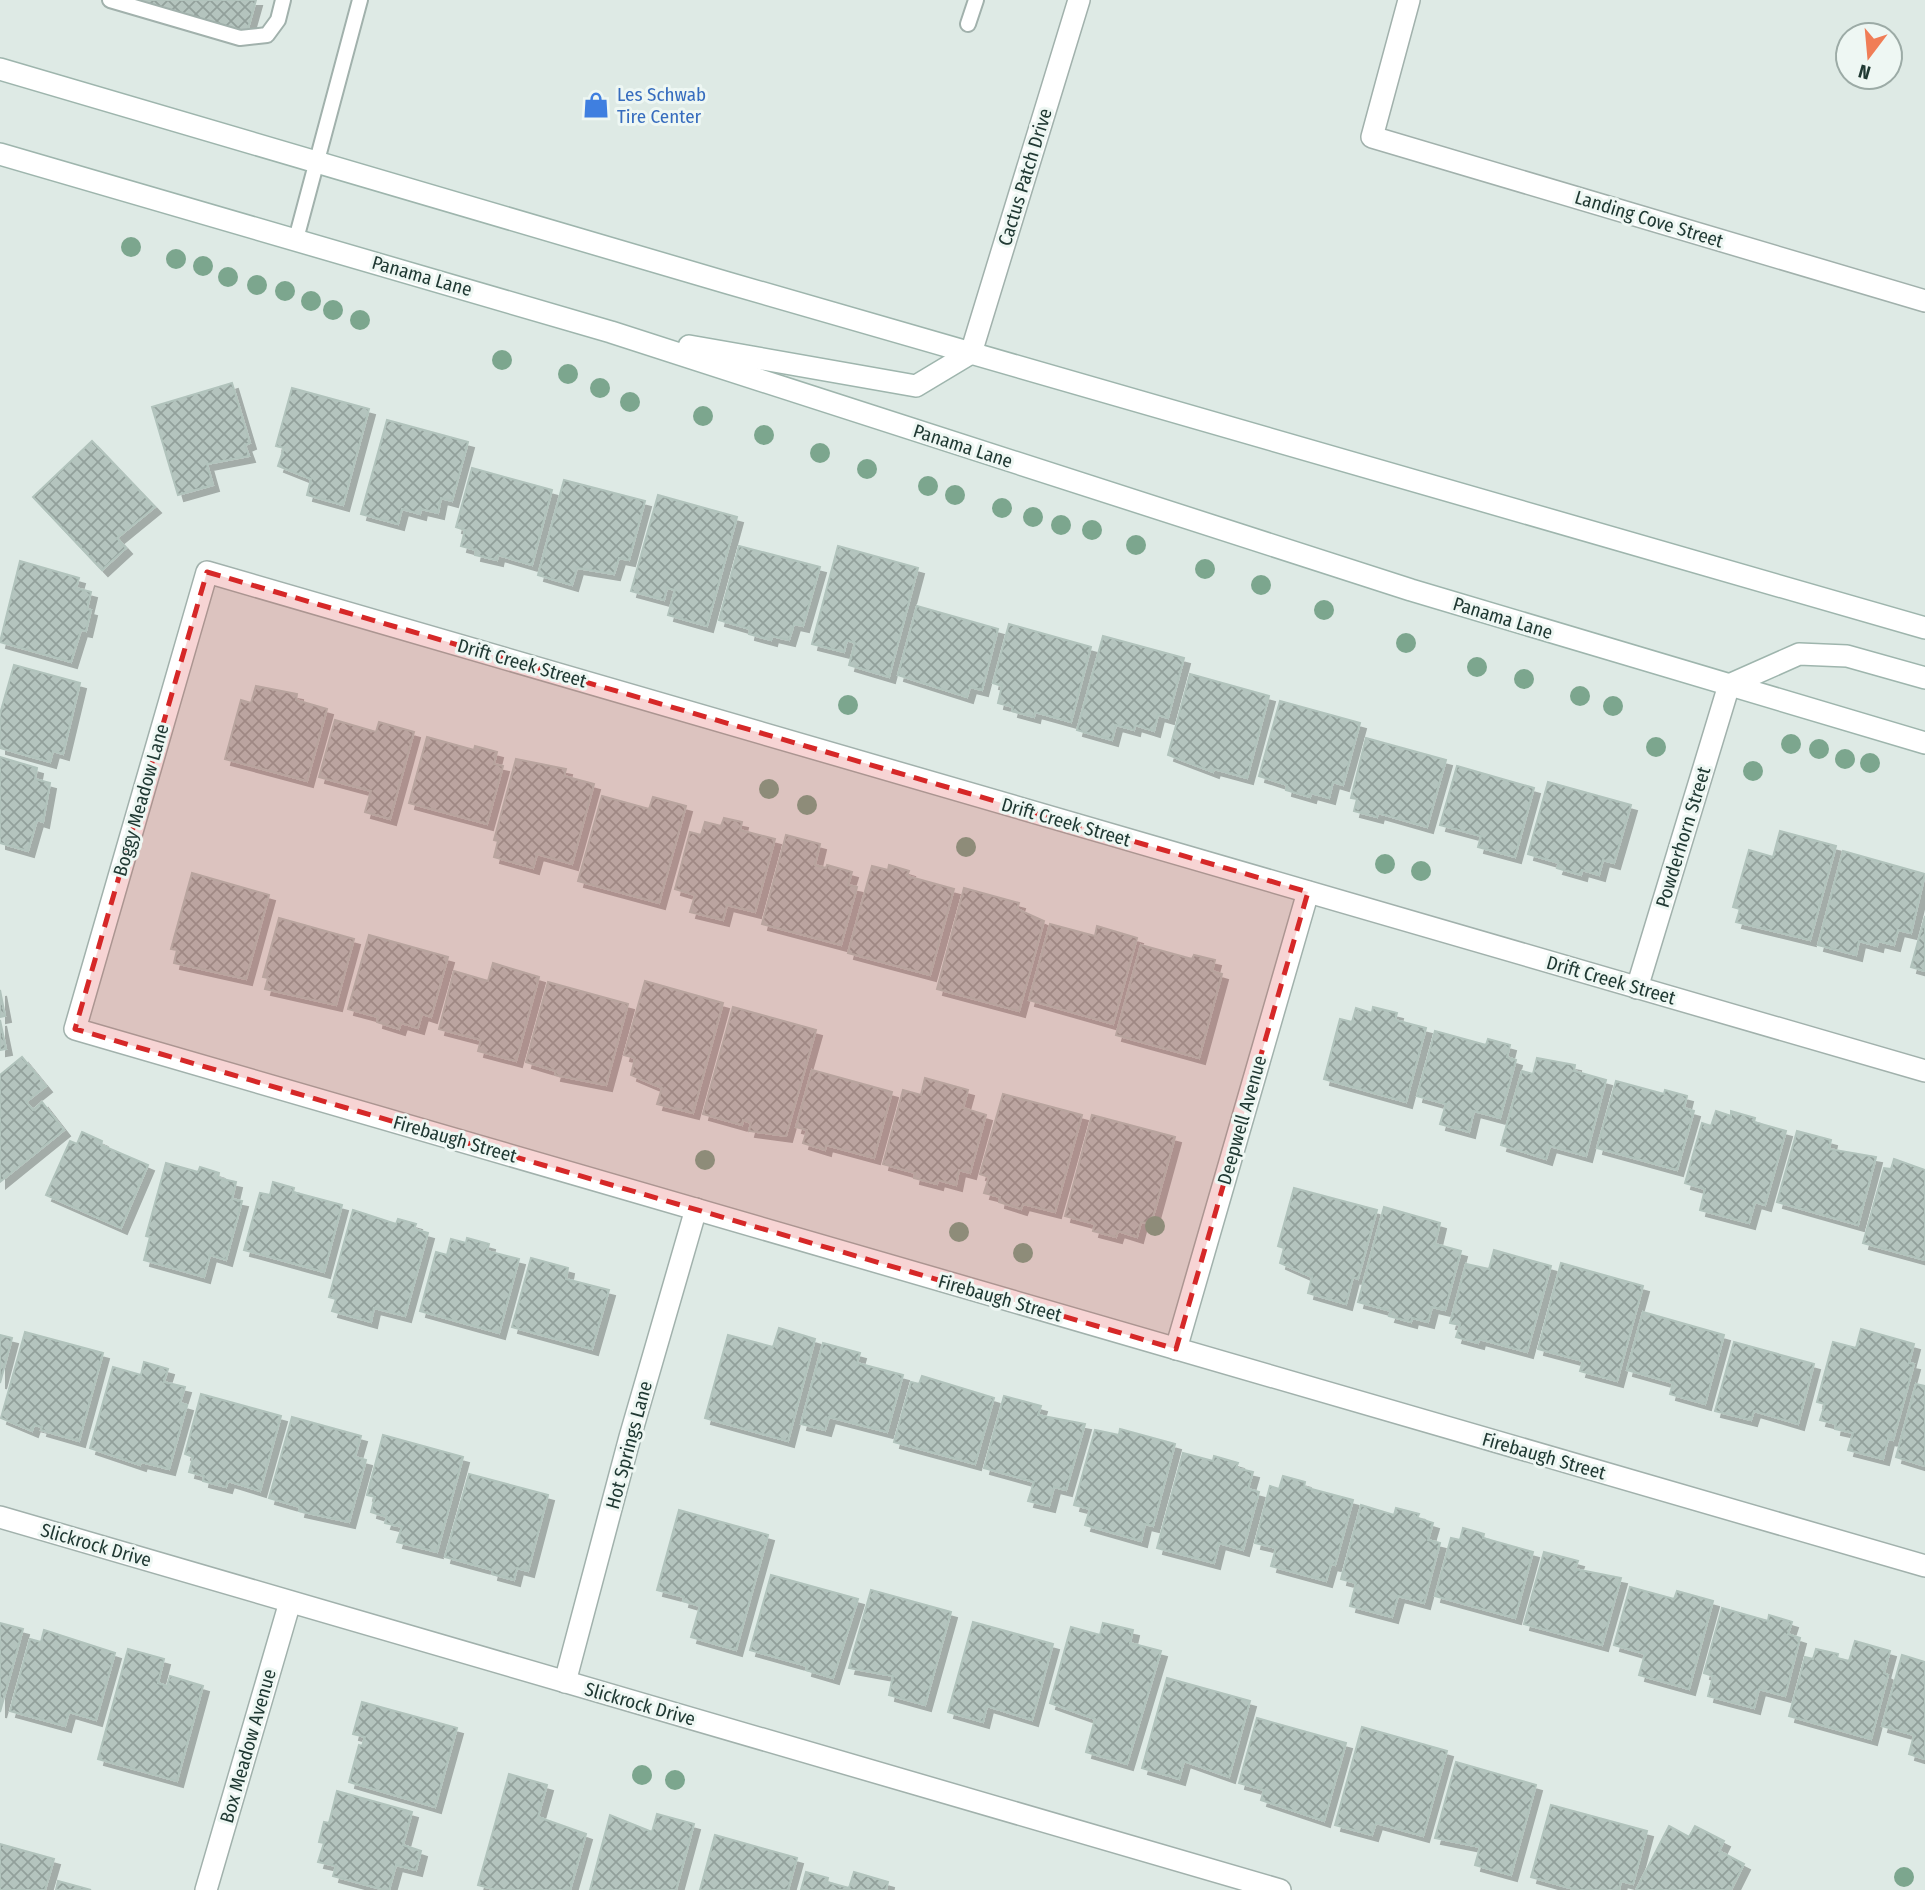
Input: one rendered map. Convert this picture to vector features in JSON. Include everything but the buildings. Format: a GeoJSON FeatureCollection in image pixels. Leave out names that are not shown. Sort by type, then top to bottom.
{"type":"FeatureCollection","features":[{"type":"Feature","properties":{"kind":"street","name":"Cactus Patch Drive"},"geometry":{"type":"LineString","coordinates":[[971,353],[1079,0]]}},
{"type":"Feature","properties":{"kind":"street","name":"Landing Cove Street"},"geometry":{"type":"LineString","coordinates":[[1409,0],[1372,137],[1925,301]]}},
{"type":"Feature","properties":{"kind":"street"},"geometry":{"type":"LineString","coordinates":[[0,69],[1925,628]]}},
{"type":"Feature","properties":{"kind":"street","name":"Panama Lane"},"geometry":{"type":"LineString","coordinates":[[0,154],[611,332],[1411,590],[1925,743]]}},
{"type":"Feature","properties":{"kind":"street"},"geometry":{"type":"LineString","coordinates":[[611,332],[916,386],[971,353]]}},
{"type":"Feature","properties":{"kind":"street","name":"Drift Creek Street"},"geometry":{"type":"LineString","coordinates":[[207,572],[1925,1071]]}},
{"type":"Feature","properties":{"kind":"street","name":"Boggy Meadow Lane"},"geometry":{"type":"LineString","coordinates":[[75,1028],[207,572]]}},
{"type":"Feature","properties":{"kind":"street"},"geometry":{"type":"LineString","coordinates":[[1729,685],[1799,654],[1847,656],[1925,678]]}},
{"type":"Feature","properties":{"kind":"street","name":"Powderhorn Street"},"geometry":{"type":"LineString","coordinates":[[1637,988],[1729,685]]}},
{"type":"Feature","properties":{"kind":"street","name":"Deepwell Avenue"},"geometry":{"type":"LineString","coordinates":[[1176,1349],[1308,892]]}},
{"type":"Feature","properties":{"kind":"street","name":"Firebaugh Street"},"geometry":{"type":"LineString","coordinates":[[75,1028],[1925,1566]]}},
{"type":"Feature","properties":{"kind":"street","name":"Hot Springs Lane"},"geometry":{"type":"LineString","coordinates":[[565,1682],[630,1437],[696,1209]]}},
{"type":"Feature","properties":{"kind":"street","name":"Slickrock Drive"},"geometry":{"type":"LineString","coordinates":[[0,1517],[1280,1890]]}},
{"type":"Feature","properties":{"kind":"street","name":"Box Meadow Avenue"},"geometry":{"type":"LineString","coordinates":[[206,1890],[290,1602]]}},
{"type":"Feature","properties":{"kind":"lane"},"geometry":{"type":"LineString","coordinates":[[110,0],[240,38],[267,35],[278,20],[282,0]]}},
{"type":"Feature","properties":{"kind":"lane"},"geometry":{"type":"LineString","coordinates":[[296,239],[360,0]]}},
{"type":"Feature","properties":{"kind":"lane"},"geometry":{"type":"LineString","coordinates":[[968,24],[976,0]]}},
{"type":"Feature","properties":{"kind":"highlighted area"},"geometry":{"type":"Polygon","coordinates":[[[207,572],[1308,892],[1176,1349],[75,1029],[207,572]]]}},
{"type":"Feature","properties":{"kind":"place","name":"Les Schwab Tire Center"},"geometry":{"type":"Point","coordinates":[596,105]}}]}
